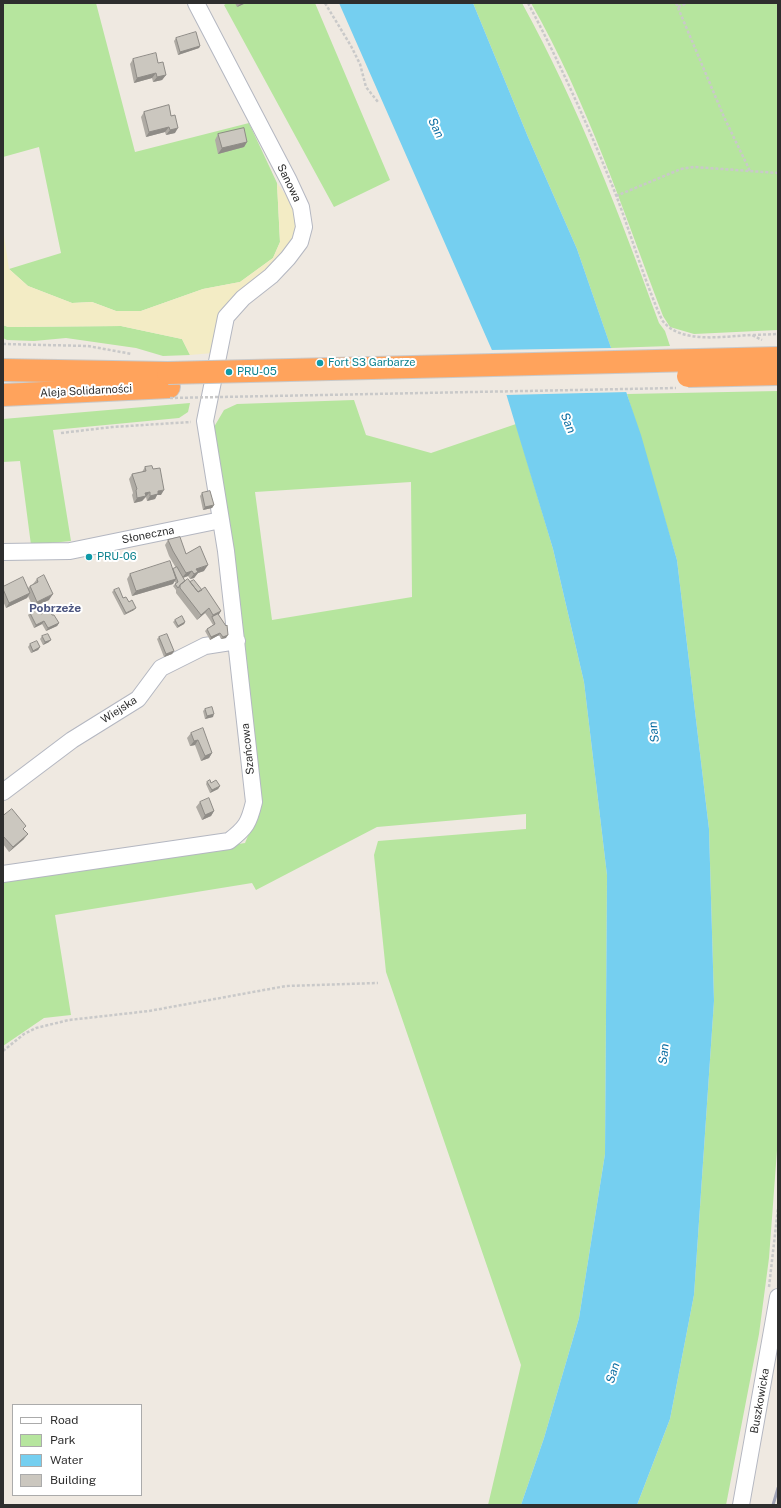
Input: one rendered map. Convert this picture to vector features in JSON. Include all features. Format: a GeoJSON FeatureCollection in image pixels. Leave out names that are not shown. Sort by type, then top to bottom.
{"type":"FeatureCollection","features":[{"type":"Feature","properties":{"kind":"highway"},"geometry":{"type":"LineString","coordinates":[[169,386],[771,350]]}},
{"type":"Feature","properties":{"kind":"highway","name":"Aleja Solidarności"},"geometry":{"type":"LineString","coordinates":[[7,368],[169,386]]}},
{"type":"Feature","properties":{"kind":"highway"},"geometry":{"type":"LineString","coordinates":[[169,386],[778,374]]}},
{"type":"Feature","properties":{"kind":"highway","name":"Aleja Solidarności"},"geometry":{"type":"LineString","coordinates":[[3,395],[169,386]]}},
{"type":"Feature","properties":{"kind":"street","name":"Sanowa"},"geometry":{"type":"LineString","coordinates":[[196,3],[289,180],[301,207],[304,227],[300,242],[288,258],[271,276],[243,298],[226,317],[205,421]]}},
{"type":"Feature","properties":{"kind":"street","name":"Szańcowa"},"geometry":{"type":"LineString","coordinates":[[3,874],[229,841],[241,831],[250,820],[254,802],[237,641],[221,520],[205,421]]}},
{"type":"Feature","properties":{"kind":"street","name":"Słoneczna"},"geometry":{"type":"LineString","coordinates":[[3,552],[70,551],[221,520]]}},
{"type":"Feature","properties":{"kind":"street","name":"Wiejska"},"geometry":{"type":"LineString","coordinates":[[3,792],[72,740],[138,699],[161,668],[205,646],[237,641]]}},
{"type":"Feature","properties":{"kind":"street","name":"Buszkowicka"},"geometry":{"type":"LineString","coordinates":[[741,1505],[778,1297]]}},
{"type":"Feature","properties":{"kind":"path"},"geometry":{"type":"LineString","coordinates":[[325,3],[360,64],[366,86],[378,102]]}},
{"type":"Feature","properties":{"kind":"path"},"geometry":{"type":"LineString","coordinates":[[528,3],[552,50],[616,196],[657,310],[666,326],[675,332],[697,337],[778,334]]}},
{"type":"Feature","properties":{"kind":"path"},"geometry":{"type":"LineString","coordinates":[[676,3],[724,116],[750,171]]}},
{"type":"Feature","properties":{"kind":"path"},"geometry":{"type":"LineString","coordinates":[[678,7],[687,3]]}},
{"type":"Feature","properties":{"kind":"path"},"geometry":{"type":"LineString","coordinates":[[616,196],[681,169],[694,167],[778,173]]}},
{"type":"Feature","properties":{"kind":"path"},"geometry":{"type":"LineString","coordinates":[[752,335],[771,350]]}},
{"type":"Feature","properties":{"kind":"path"},"geometry":{"type":"LineString","coordinates":[[3,344],[88,346],[133,354]]}},
{"type":"Feature","properties":{"kind":"path"},"geometry":{"type":"LineString","coordinates":[[169,386],[683,388]]}},
{"type":"Feature","properties":{"kind":"path"},"geometry":{"type":"LineString","coordinates":[[61,433],[112,427],[205,421]]}},
{"type":"Feature","properties":{"kind":"path"},"geometry":{"type":"LineString","coordinates":[[3,1051],[24,1034],[36,1028],[69,1020],[150,1011],[286,986],[378,982]]}},
{"type":"Feature","properties":{"kind":"green space"},"geometry":{"type":"Polygon","coordinates":[[[3,3],[96,3],[135,152],[249,123],[277,183],[280,242],[273,258],[240,282],[203,289],[141,311],[116,311],[92,302],[72,303],[28,286],[9,269],[61,253],[39,147],[3,157],[3,3]]]}},
{"type":"Feature","properties":{"kind":"green space"},"geometry":{"type":"Polygon","coordinates":[[[227,3],[315,3],[390,180],[334,207],[224,5],[227,3]]]}},
{"type":"Feature","properties":{"kind":"green space"},"geometry":{"type":"Polygon","coordinates":[[[473,3],[522,3],[579,120],[613,200],[659,323],[665,331],[670,346],[611,348],[577,249],[528,137],[473,3]]]}},
{"type":"Feature","properties":{"kind":"green space"},"geometry":{"type":"Polygon","coordinates":[[[531,3],[778,3],[778,330],[694,334],[670,327],[663,316],[587,117],[570,78],[531,3]]]}},
{"type":"Feature","properties":{"kind":"green space"},"geometry":{"type":"Polygon","coordinates":[[[3,325],[8,327],[121,326],[182,339],[190,355],[163,356],[136,348],[66,338],[34,341],[7,340],[3,338],[3,325]]]}},
{"type":"Feature","properties":{"kind":"green space"},"geometry":{"type":"Polygon","coordinates":[[[778,391],[778,1137],[769,1258],[759,1334],[726,1505],[637,1505],[670,1419],[694,1295],[714,1001],[709,829],[677,560],[627,394],[778,391]]]}},
{"type":"Feature","properties":{"kind":"green space"},"geometry":{"type":"Polygon","coordinates":[[[354,400],[366,435],[431,453],[516,424],[553,549],[584,682],[607,875],[605,1154],[579,1318],[544,1438],[521,1505],[488,1505],[521,1365],[386,972],[374,855],[378,841],[526,829],[526,814],[377,827],[256,890],[252,883],[55,915],[71,1015],[44,1018],[3,1046],[3,881],[245,843],[257,814],[228,537],[214,427],[224,410],[237,404],[354,400]],[[411,482],[255,492],[272,620],[412,597],[411,482]]]}},
{"type":"Feature","properties":{"kind":"green space"},"geometry":{"type":"Polygon","coordinates":[[[190,403],[188,412],[179,418],[53,430],[71,541],[31,545],[20,461],[3,462],[3,419],[190,403]]]}},
{"type":"Feature","properties":{"kind":"sand"},"geometry":{"type":"Polygon","coordinates":[[[277,183],[296,209],[297,229],[294,243],[225,313],[212,346],[213,353],[190,355],[182,339],[121,326],[8,327],[3,325],[3,229],[9,269],[28,286],[72,303],[92,302],[116,311],[141,311],[203,289],[240,282],[273,258],[280,242],[277,183]]]}},
{"type":"Feature","properties":{"kind":"water","name":"San"},"geometry":{"type":"Polygon","coordinates":[[[339,3],[473,3],[528,137],[577,249],[641,435],[677,560],[709,829],[714,1001],[694,1295],[670,1419],[637,1505],[521,1505],[544,1438],[579,1318],[605,1154],[607,875],[584,682],[553,549],[495,357],[339,3]]]}},
{"type":"Feature","properties":{"kind":"pier"},"geometry":{"type":"Polygon","coordinates":[[[613,348],[628,392],[505,395],[490,350],[613,348]]]}},
{"type":"Feature","properties":{"kind":"building"},"geometry":{"type":"Polygon","coordinates":[[[196,32],[200,46],[180,52],[176,38],[196,32]]]}},
{"type":"Feature","properties":{"kind":"building"},"geometry":{"type":"Polygon","coordinates":[[[156,53],[158,63],[163,62],[166,75],[157,77],[156,73],[137,78],[133,59],[156,53]]]}},
{"type":"Feature","properties":{"kind":"building"},"geometry":{"type":"Polygon","coordinates":[[[169,105],[171,116],[175,115],[178,128],[170,130],[169,127],[149,132],[144,112],[169,105]]]}},
{"type":"Feature","properties":{"kind":"building"},"geometry":{"type":"Polygon","coordinates":[[[244,128],[247,142],[222,148],[218,134],[244,128]]]}},
{"type":"Feature","properties":{"kind":"building"},"geometry":{"type":"Polygon","coordinates":[[[152,466],[153,469],[160,468],[164,490],[158,491],[158,494],[150,496],[150,492],[145,493],[146,496],[137,498],[137,489],[132,474],[146,471],[145,467],[152,466]]]}},
{"type":"Feature","properties":{"kind":"building"},"geometry":{"type":"Polygon","coordinates":[[[210,491],[214,505],[205,507],[202,493],[210,491]]]}},
{"type":"Feature","properties":{"kind":"building"},"geometry":{"type":"Polygon","coordinates":[[[180,537],[186,554],[200,546],[208,565],[196,569],[198,572],[194,574],[192,571],[186,573],[168,540],[180,537]]]}},
{"type":"Feature","properties":{"kind":"building"},"geometry":{"type":"Polygon","coordinates":[[[170,561],[176,579],[136,591],[130,574],[170,561]]]}},
{"type":"Feature","properties":{"kind":"building"},"geometry":{"type":"Polygon","coordinates":[[[177,567],[185,581],[178,588],[175,584],[178,582],[173,569],[177,567]]]}},
{"type":"Feature","properties":{"kind":"building"},"geometry":{"type":"Polygon","coordinates":[[[44,575],[53,594],[37,602],[30,586],[38,582],[37,579],[44,575]]]}},
{"type":"Feature","properties":{"kind":"building"},"geometry":{"type":"Polygon","coordinates":[[[23,577],[30,593],[9,603],[3,587],[23,577]]]}},
{"type":"Feature","properties":{"kind":"building"},"geometry":{"type":"Polygon","coordinates":[[[188,579],[198,592],[205,587],[221,611],[213,615],[209,608],[201,615],[180,588],[180,585],[188,579]]]}},
{"type":"Feature","properties":{"kind":"building"},"geometry":{"type":"Polygon","coordinates":[[[194,580],[202,590],[198,592],[190,582],[194,580]]]}},
{"type":"Feature","properties":{"kind":"building"},"geometry":{"type":"Polygon","coordinates":[[[119,588],[123,598],[126,597],[129,602],[132,600],[136,608],[126,613],[114,590],[119,588]]]}},
{"type":"Feature","properties":{"kind":"building"},"geometry":{"type":"Polygon","coordinates":[[[38,609],[41,614],[50,610],[52,615],[54,615],[59,623],[48,628],[44,621],[36,625],[30,613],[38,609]]]}},
{"type":"Feature","properties":{"kind":"building"},"geometry":{"type":"Polygon","coordinates":[[[218,614],[226,626],[227,625],[228,635],[223,637],[220,633],[211,637],[207,629],[215,624],[212,617],[218,614]]]}},
{"type":"Feature","properties":{"kind":"building"},"geometry":{"type":"Polygon","coordinates":[[[182,616],[185,622],[178,626],[175,620],[182,616]]]}},
{"type":"Feature","properties":{"kind":"building"},"geometry":{"type":"Polygon","coordinates":[[[48,634],[51,640],[45,642],[42,636],[48,634]]]}},
{"type":"Feature","properties":{"kind":"building"},"geometry":{"type":"Polygon","coordinates":[[[167,634],[174,651],[166,654],[159,637],[167,634]]]}},
{"type":"Feature","properties":{"kind":"building"},"geometry":{"type":"Polygon","coordinates":[[[37,641],[40,647],[33,651],[30,644],[37,641]]]}},
{"type":"Feature","properties":{"kind":"building"},"geometry":{"type":"Polygon","coordinates":[[[212,707],[214,714],[207,716],[205,709],[212,707]]]}},
{"type":"Feature","properties":{"kind":"building"},"geometry":{"type":"Polygon","coordinates":[[[203,728],[212,753],[205,756],[198,740],[194,741],[191,733],[203,728]]]}},
{"type":"Feature","properties":{"kind":"building"},"geometry":{"type":"Polygon","coordinates":[[[210,780],[211,783],[216,780],[220,786],[212,790],[207,782],[210,780]]]}},
{"type":"Feature","properties":{"kind":"building"},"geometry":{"type":"Polygon","coordinates":[[[209,798],[214,811],[205,815],[200,802],[209,798]]]}},
{"type":"Feature","properties":{"kind":"building"},"geometry":{"type":"Polygon","coordinates":[[[12,809],[26,826],[23,829],[28,834],[13,847],[3,836],[3,816],[12,809]]]}},
{"type":"Feature","properties":{"kind":"railway"},"geometry":{"type":"LineString","coordinates":[[773,1505],[778,1488]]}},
{"type":"Feature","properties":{"kind":"place","name":"Fort S3 Garbarze"},"geometry":{"type":"Point","coordinates":[320,363]}},
{"type":"Feature","properties":{"kind":"place","name":"PRU-05"},"geometry":{"type":"Point","coordinates":[229,372]}},
{"type":"Feature","properties":{"kind":"place","name":"PRU-06"},"geometry":{"type":"Point","coordinates":[89,557]}},
{"type":"Feature","properties":{"kind":"district","name":"Pobrzeże"},"geometry":{"type":"Point","coordinates":[55,608]}}]}
